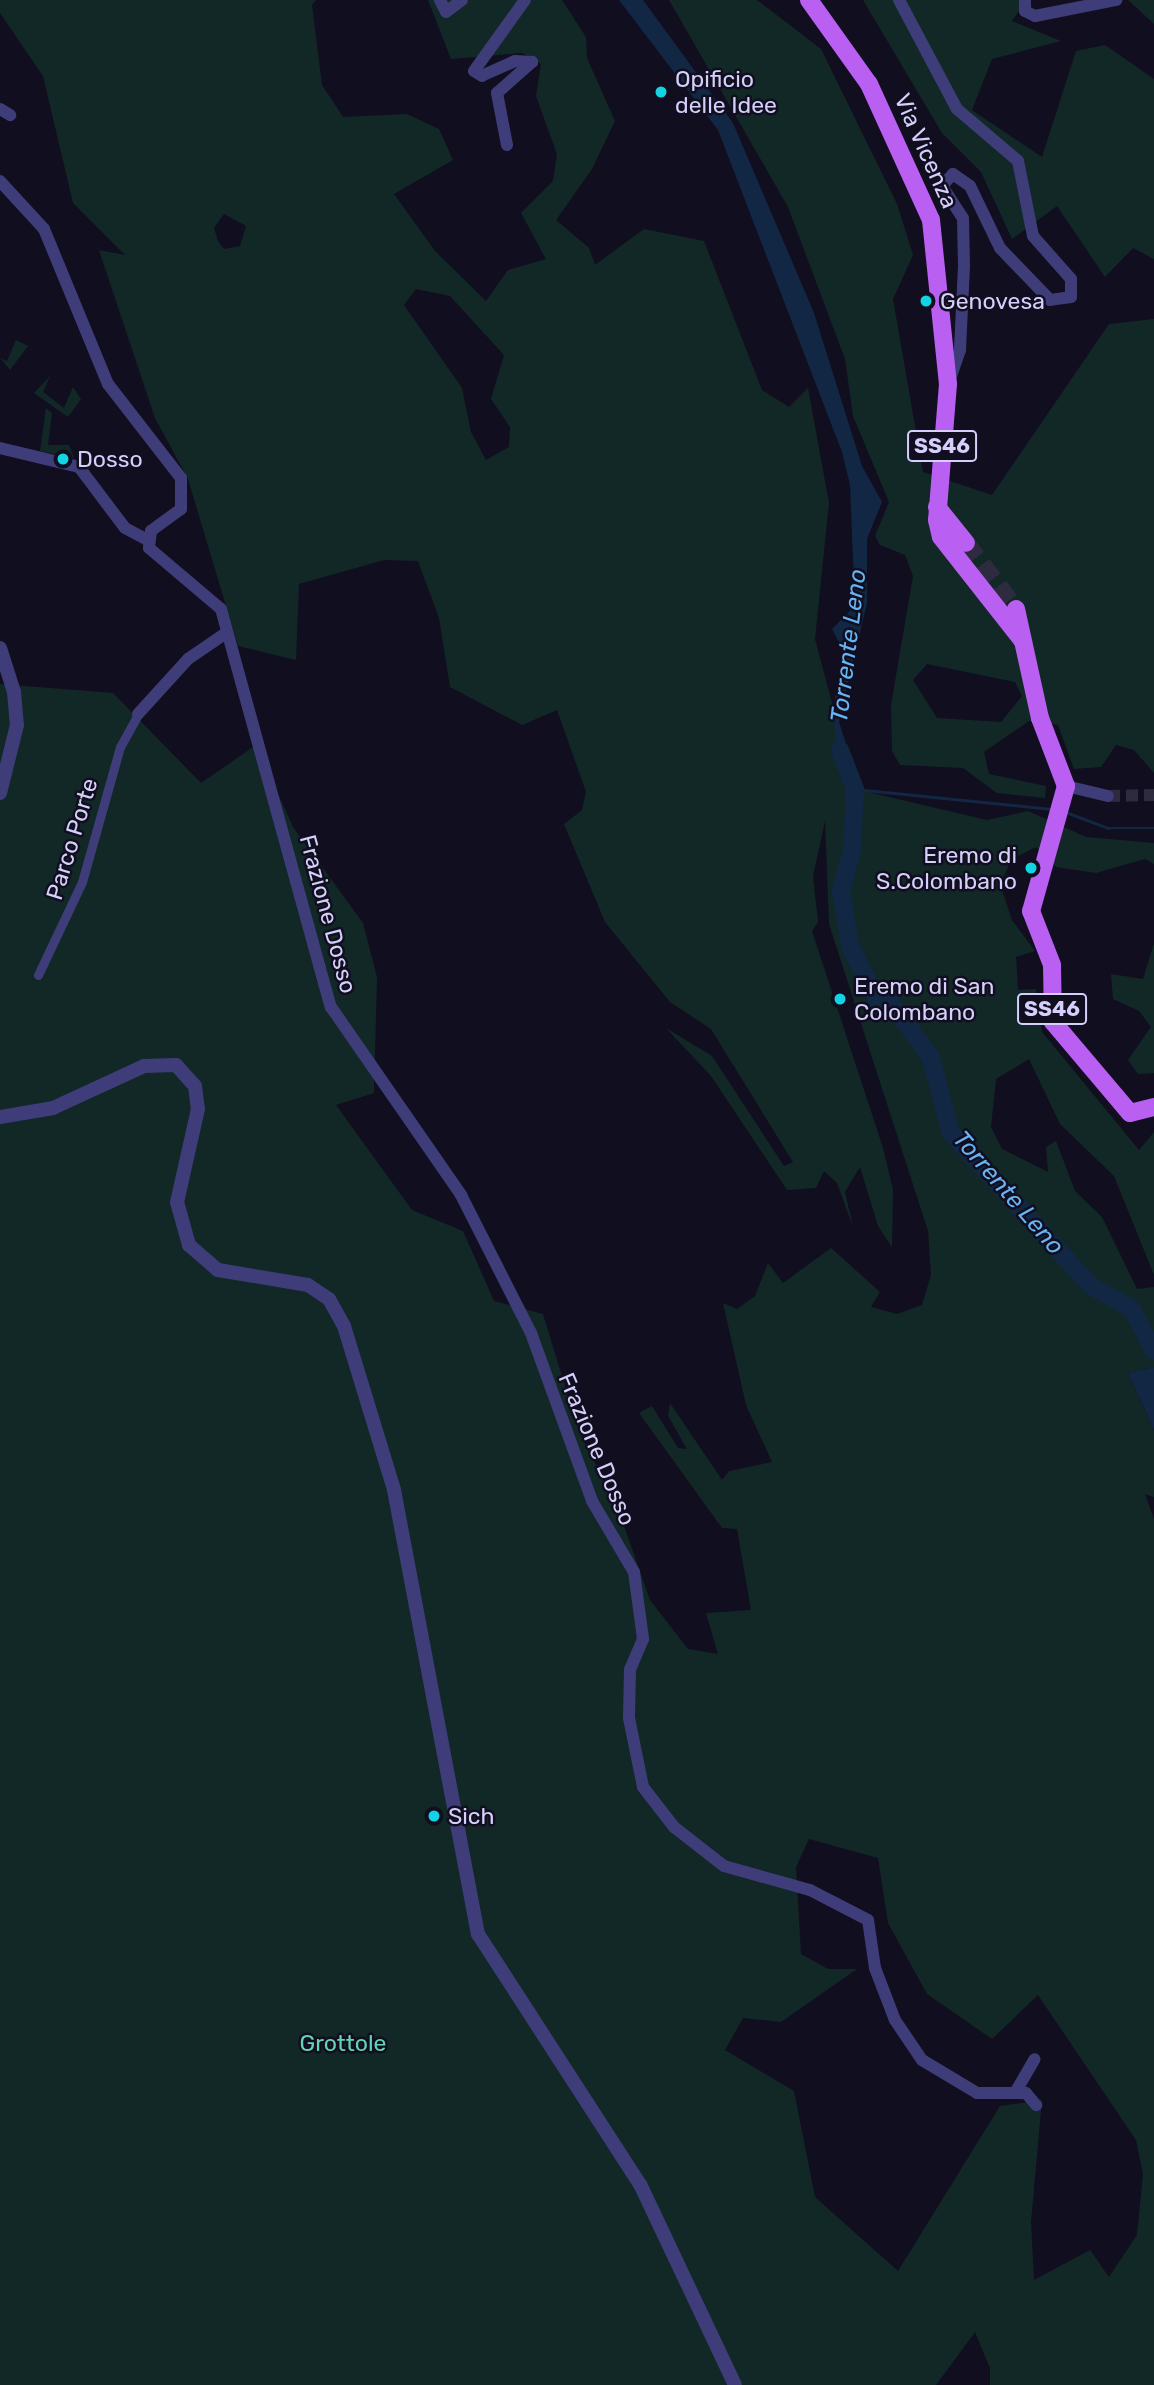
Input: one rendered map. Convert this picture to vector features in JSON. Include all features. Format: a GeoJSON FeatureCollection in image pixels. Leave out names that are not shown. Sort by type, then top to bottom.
{"type":"FeatureCollection","features":[{"type":"Feature","properties":{"kind":"main road","name":"Via Vicenza"},"geometry":{"type":"LineString","coordinates":[[809,0],[869,84],[931,220],[948,384]]}},
{"type":"Feature","properties":{"kind":"main road","name":"SS46"},"geometry":{"type":"LineString","coordinates":[[948,384],[937,507],[941,537],[1022,640],[1040,718],[1065,790],[1031,911],[1052,965],[1053,1022],[1130,1113],[1154,1107]]}},
{"type":"Feature","properties":{"kind":"main road"},"geometry":{"type":"LineString","coordinates":[[937,507],[966,543]]}},
{"type":"Feature","properties":{"kind":"main road"},"geometry":{"type":"LineString","coordinates":[[1016,608],[1022,640]]}},
{"type":"Feature","properties":{"kind":"street"},"geometry":{"type":"LineString","coordinates":[[440,0],[446,12],[462,0]]}},
{"type":"Feature","properties":{"kind":"street"},"geometry":{"type":"LineString","coordinates":[[507,145],[497,93],[532,62],[515,61],[482,76],[474,71],[525,0]]}},
{"type":"Feature","properties":{"kind":"street"},"geometry":{"type":"LineString","coordinates":[[899,0],[957,109],[1018,161],[1033,236],[1071,279],[1071,298],[1050,300],[1000,248],[970,186],[953,174],[942,186],[963,218],[964,267],[960,350],[948,384]]}},
{"type":"Feature","properties":{"kind":"street"},"geometry":{"type":"LineString","coordinates":[[1025,0],[1025,11],[1035,16],[1116,0]]}},
{"type":"Feature","properties":{"kind":"street"},"geometry":{"type":"LineString","coordinates":[[0,181],[28,204],[52,243],[108,384],[181,478],[177,516],[146,539]]}},
{"type":"Feature","properties":{"kind":"street"},"geometry":{"type":"LineString","coordinates":[[0,448],[79,467],[125,528],[146,539],[154,556],[213,596],[227,635],[188,659],[138,713]]}},
{"type":"Feature","properties":{"kind":"street","name":"Frazione Dosso"},"geometry":{"type":"LineString","coordinates":[[227,635],[331,1007],[461,1195],[531,1333],[592,1501],[634,1572],[642,1639],[628,1687],[643,1787],[674,1827],[724,1866],[810,1890],[868,1920],[875,1968],[895,2020],[922,2060],[977,2093],[1026,2093],[1036,2105]]}},
{"type":"Feature","properties":{"kind":"street"},"geometry":{"type":"LineString","coordinates":[[0,648],[15,692],[16,725],[0,793]]}},
{"type":"Feature","properties":{"kind":"street","name":"Parco Porte"},"geometry":{"type":"LineString","coordinates":[[38,975],[82,882],[120,747],[138,713]]}},
{"type":"Feature","properties":{"kind":"street"},"geometry":{"type":"LineString","coordinates":[[1065,790],[1108,796]]}},
{"type":"Feature","properties":{"kind":"street"},"geometry":{"type":"LineString","coordinates":[[0,1117],[53,1108],[144,1066],[176,1065],[195,1086],[198,1109],[177,1202],[189,1245],[218,1270],[308,1286],[329,1299],[344,1326],[394,1490],[478,1934],[640,2184],[735,2385]]}},
{"type":"Feature","properties":{"kind":"street"},"geometry":{"type":"LineString","coordinates":[[1015,2093],[1035,2059]]}},
{"type":"Feature","properties":{"kind":"green space","name":"Grottole"},"geometry":{"type":"Polygon","coordinates":[[[0,0],[316,0],[312,5],[322,85],[343,117],[407,114],[439,129],[453,160],[394,194],[435,251],[486,301],[508,270],[546,259],[521,213],[553,181],[557,154],[536,96],[541,64],[522,53],[451,59],[428,0],[562,0],[586,37],[587,58],[615,121],[592,169],[556,220],[589,248],[595,265],[644,229],[704,241],[762,390],[789,407],[808,388],[829,503],[815,639],[855,789],[987,820],[1028,811],[1086,837],[1154,843],[1154,864],[1145,859],[1096,873],[1056,867],[1036,847],[1012,859],[1000,884],[1012,920],[1035,951],[1016,957],[1018,990],[1036,989],[1042,1032],[1139,1150],[1154,1132],[1154,1275],[1114,1176],[1060,1124],[1029,1059],[996,1079],[991,1127],[1002,1149],[1048,1172],[1046,1147],[1056,1141],[1075,1191],[1102,1217],[1137,1289],[1154,1287],[1154,1367],[1128,1373],[1154,1430],[1154,1497],[1145,1494],[1154,1519],[1154,2385],[990,2385],[990,2368],[975,2332],[936,2385],[0,2385],[0,684],[113,693],[201,783],[256,745],[293,827],[363,923],[377,977],[374,1093],[336,1105],[412,1210],[463,1231],[494,1301],[543,1314],[579,1432],[616,1503],[650,1600],[688,1649],[718,1654],[706,1613],[751,1610],[737,1529],[722,1528],[639,1413],[652,1406],[678,1448],[687,1449],[668,1416],[670,1403],[722,1480],[729,1471],[772,1462],[746,1405],[723,1303],[737,1309],[755,1296],[768,1263],[783,1283],[831,1248],[880,1292],[871,1307],[897,1314],[922,1305],[931,1275],[928,1231],[829,924],[825,821],[813,876],[818,922],[812,931],[883,1148],[893,1190],[892,1247],[878,1226],[860,1167],[845,1192],[853,1227],[837,1183],[824,1171],[816,1188],[787,1190],[711,1076],[666,1028],[712,1056],[784,1166],[793,1162],[711,1029],[670,1002],[605,922],[564,824],[582,810],[586,792],[557,710],[522,725],[450,687],[439,618],[418,561],[384,560],[299,584],[296,660],[238,646],[188,479],[155,418],[99,250],[125,255],[73,203],[43,76],[0,13],[0,0]],[[224,214],[214,228],[218,241],[224,249],[240,246],[246,226],[224,214]],[[416,289],[404,305],[462,388],[471,432],[486,460],[509,447],[510,427],[491,399],[504,355],[450,296],[416,289]],[[809,1839],[796,1867],[801,1954],[828,1969],[857,1969],[781,2022],[743,2018],[725,2050],[794,2091],[815,2197],[898,2271],[1000,2106],[1042,2100],[1031,2222],[1034,2280],[1090,2250],[1109,2277],[1137,2235],[1143,2174],[1136,2140],[1038,1995],[992,2039],[927,1994],[888,1923],[878,1858],[809,1839]]]}},
{"type":"Feature","properties":{"kind":"green space"},"geometry":{"type":"Polygon","coordinates":[[[669,0],[757,0],[821,49],[897,204],[913,255],[893,299],[923,472],[992,495],[1109,324],[1154,319],[1154,773],[1134,750],[1116,745],[1101,767],[1074,769],[1058,725],[1029,721],[984,752],[989,774],[1046,786],[1045,798],[997,793],[963,768],[900,765],[892,751],[891,705],[913,576],[905,555],[880,545],[875,536],[889,502],[853,416],[845,359],[788,207],[669,0]],[[927,664],[913,680],[937,718],[1001,722],[1022,696],[1015,682],[927,664]]]}},
{"type":"Feature","properties":{"kind":"green space"},"geometry":{"type":"Polygon","coordinates":[[[863,0],[1026,0],[1012,21],[1061,41],[992,59],[972,110],[1042,157],[1076,51],[1105,45],[1154,79],[1154,259],[1133,248],[1105,277],[1057,206],[1012,239],[981,172],[942,133],[863,0]]]}},
{"type":"Feature","properties":{"kind":"green space"},"geometry":{"type":"Polygon","coordinates":[[[1128,0],[1154,0],[1154,24],[1128,0]]]}},
{"type":"Feature","properties":{"kind":"green space"},"geometry":{"type":"Polygon","coordinates":[[[16,340],[28,346],[10,370],[0,358],[7,361],[16,340]]]}},
{"type":"Feature","properties":{"kind":"green space"},"geometry":{"type":"Polygon","coordinates":[[[50,376],[43,392],[64,408],[73,387],[81,399],[68,417],[34,393],[50,376]]]}},
{"type":"Feature","properties":{"kind":"green space"},"geometry":{"type":"Polygon","coordinates":[[[46,408],[52,413],[48,445],[69,445],[74,458],[40,451],[46,408]]]}},
{"type":"Feature","properties":{"kind":"green space"},"geometry":{"type":"Polygon","coordinates":[[[1154,943],[1154,1073],[1138,1074],[1128,1060],[1151,1027],[1139,1011],[1113,999],[1111,974],[1143,979],[1154,943]]]}},
{"type":"Feature","properties":{"kind":"water"},"geometry":{"type":"Polygon","coordinates":[[[619,0],[643,0],[733,123],[814,313],[862,466],[882,502],[867,539],[867,603],[839,722],[854,768],[848,770],[839,772],[833,709],[843,650],[832,629],[850,611],[854,584],[850,485],[842,452],[718,130],[619,0]]]}},
{"type":"Feature","properties":{"kind":"water"},"geometry":{"type":"Polygon","coordinates":[[[1154,1367],[1154,1430],[1128,1373],[1154,1367]]]}},
{"type":"Feature","properties":{"kind":"waterway","name":"Torrente Leno"},"geometry":{"type":"LineString","coordinates":[[840,750],[855,789],[852,851],[841,890],[850,946],[877,1000],[892,1004],[931,1058],[951,1133],[1091,1286],[1132,1309],[1154,1351]]}},
{"type":"Feature","properties":{"kind":"waterway"},"geometry":{"type":"LineString","coordinates":[[855,789],[1053,809]]}},
{"type":"Feature","properties":{"kind":"waterway"},"geometry":{"type":"LineString","coordinates":[[1066,812],[1108,828],[1154,828]]}},
{"type":"Feature","properties":{"kind":"tunnel"},"geometry":{"type":"LineString","coordinates":[[966,543],[1016,609]]}},
{"type":"Feature","properties":{"kind":"tunnel"},"geometry":{"type":"LineString","coordinates":[[1108,796],[1154,795]]}},
{"type":"Feature","properties":{"kind":"place","name":"Opificio delle Idee"},"geometry":{"type":"Point","coordinates":[661,92]}},
{"type":"Feature","properties":{"kind":"place","name":"Genovesa"},"geometry":{"type":"Point","coordinates":[926,301]}},
{"type":"Feature","properties":{"kind":"place","name":"Dosso"},"geometry":{"type":"Point","coordinates":[63,459]}},
{"type":"Feature","properties":{"kind":"place","name":"Eremo di S.Colombano"},"geometry":{"type":"Point","coordinates":[1031,868]}},
{"type":"Feature","properties":{"kind":"place","name":"Eremo di San Colombano"},"geometry":{"type":"Point","coordinates":[840,999]}},
{"type":"Feature","properties":{"kind":"place","name":"Sich"},"geometry":{"type":"Point","coordinates":[434,1816]}}]}
